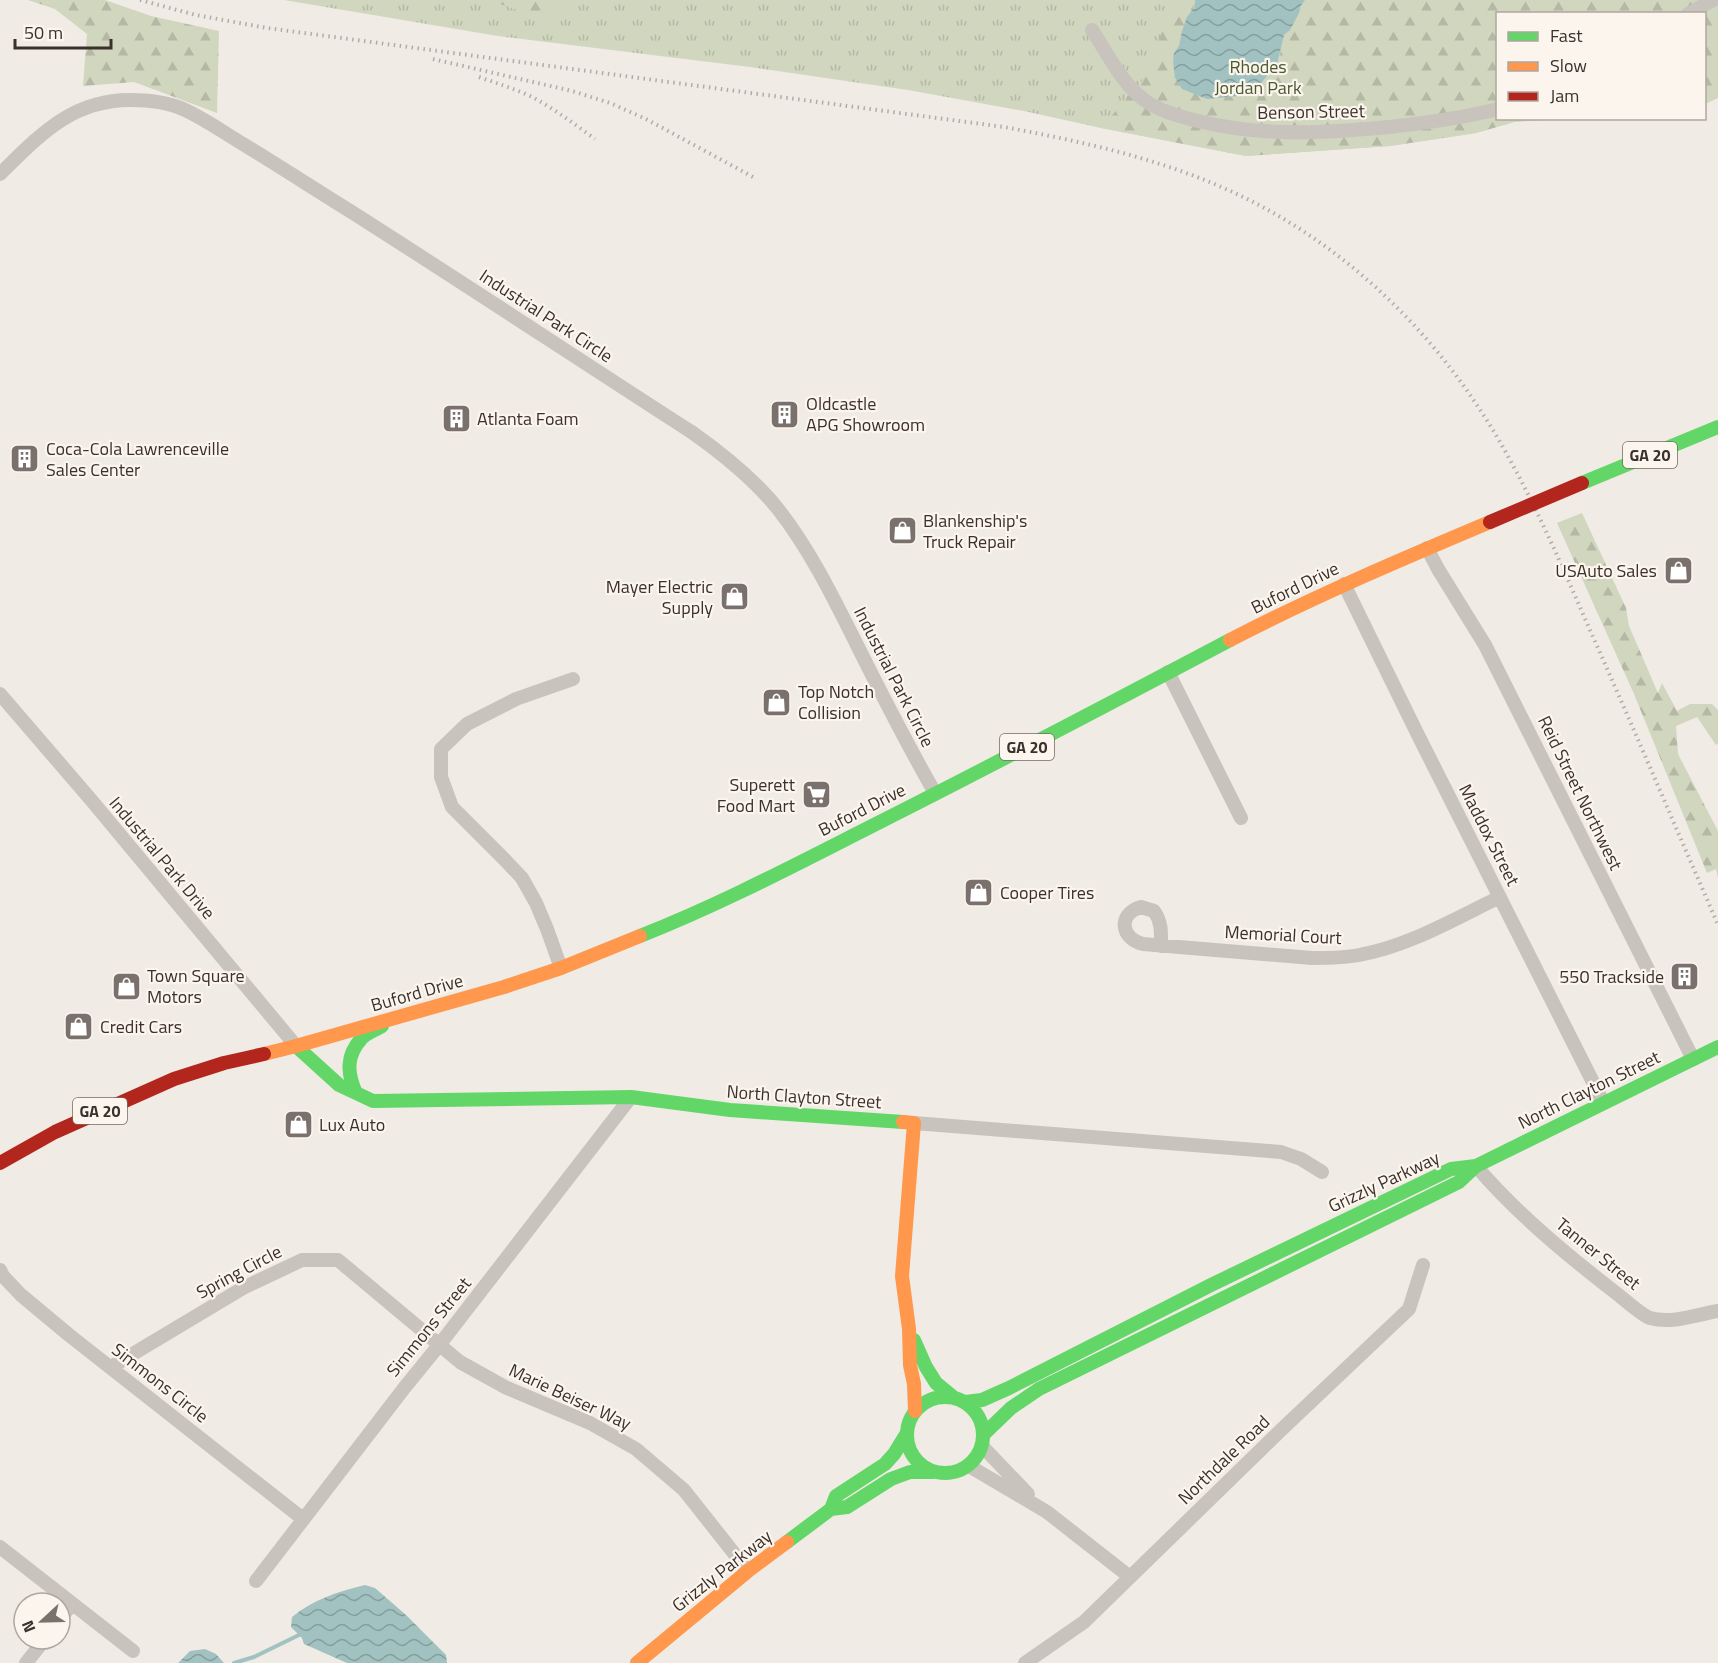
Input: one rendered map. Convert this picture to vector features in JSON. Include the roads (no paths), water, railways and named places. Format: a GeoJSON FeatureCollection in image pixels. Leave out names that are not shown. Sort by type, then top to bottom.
{"type":"FeatureCollection","features":[{"type":"Feature","properties":{"kind":"main road","name":"Buford Drive"},"geometry":{"type":"LineString","coordinates":[[0,1164],[62,1128],[174,1079],[224,1063],[296,1046],[504,987],[561,968],[660,929],[715,904],[1004,759],[1288,610],[1426,548],[1718,427]]}},
{"type":"Feature","properties":{"kind":"main road"},"geometry":{"type":"LineString","coordinates":[[356,1093],[349,1077],[348,1066],[351,1054],[362,1037],[397,1017]]}},
{"type":"Feature","properties":{"kind":"main road","name":"North Clayton Street"},"geometry":{"type":"LineString","coordinates":[[296,1046],[339,1085],[373,1101],[631,1097],[730,1110],[914,1123]]}},
{"type":"Feature","properties":{"kind":"main road","name":"North Clayton Street"},"geometry":{"type":"LineString","coordinates":[[1476,1166],[1718,1047]]}},
{"type":"Feature","properties":{"kind":"main road"},"geometry":{"type":"LineString","coordinates":[[914,1123],[902,1276],[909,1329],[915,1410]]}},
{"type":"Feature","properties":{"kind":"main road","name":"Grizzly Parkway"},"geometry":{"type":"LineString","coordinates":[[959,1399],[982,1400],[1009,1388],[1211,1285],[1451,1169],[1476,1166]]}},
{"type":"Feature","properties":{"kind":"main road","name":"Grizzly Parkway"},"geometry":{"type":"LineString","coordinates":[[983,1440],[1011,1408],[1039,1389],[1459,1182],[1476,1166]]}},
{"type":"Feature","properties":{"kind":"main road"},"geometry":{"type":"LineString","coordinates":[[909,1329],[936,1383],[975,1410],[981,1421],[983,1440],[977,1457],[969,1466],[958,1472],[946,1474],[933,1472],[913,1457],[908,1446],[909,1421],[915,1410],[932,1399],[942,1396],[959,1399]]}},
{"type":"Feature","properties":{"kind":"main road","name":"Grizzly Parkway"},"geometry":{"type":"LineString","coordinates":[[831,1509],[836,1496],[885,1464],[907,1433]]}},
{"type":"Feature","properties":{"kind":"main road","name":"Grizzly Parkway"},"geometry":{"type":"LineString","coordinates":[[637,1663],[748,1571],[831,1509],[847,1507],[891,1479],[909,1472],[933,1472]]}},
{"type":"Feature","properties":{"kind":"street"},"geometry":{"type":"LineString","coordinates":[[1692,12],[1713,0]]}},
{"type":"Feature","properties":{"kind":"street","name":"Benson Street"},"geometry":{"type":"LineString","coordinates":[[1092,30],[1129,86],[1148,103],[1182,118],[1222,127],[1285,133],[1329,132],[1444,121],[1496,109]]}},
{"type":"Feature","properties":{"kind":"street","name":"Industrial Park Circle"},"geometry":{"type":"LineString","coordinates":[[0,174],[49,128],[85,109],[128,100],[164,103],[182,109],[281,167],[693,433],[745,474],[771,500],[796,534],[844,617],[935,793]]}},
{"type":"Feature","properties":{"kind":"street","name":"Reid Street Northwest"},"geometry":{"type":"LineString","coordinates":[[1426,548],[1485,645],[1693,1059]]}},
{"type":"Feature","properties":{"kind":"street","name":"Maddox Street"},"geometry":{"type":"LineString","coordinates":[[1344,584],[1603,1102]]}},
{"type":"Feature","properties":{"kind":"street"},"geometry":{"type":"LineString","coordinates":[[1168,672],[1241,818]]}},
{"type":"Feature","properties":{"kind":"street"},"geometry":{"type":"LineString","coordinates":[[561,968],[536,903],[522,878],[452,807],[441,777],[441,749],[467,724],[516,699],[573,678]]}},
{"type":"Feature","properties":{"kind":"street","name":"Industrial Park Drive"},"geometry":{"type":"LineString","coordinates":[[0,694],[296,1046]]}},
{"type":"Feature","properties":{"kind":"street","name":"Memorial Court"},"geometry":{"type":"LineString","coordinates":[[1161,946],[1312,958],[1356,956],[1405,942],[1500,897]]}},
{"type":"Feature","properties":{"kind":"street","name":"Simmons Street"},"geometry":{"type":"LineString","coordinates":[[256,1581],[631,1097]]}},
{"type":"Feature","properties":{"kind":"street","name":"North Clayton Street"},"geometry":{"type":"LineString","coordinates":[[914,1123],[1281,1152],[1301,1159],[1322,1172]]}},
{"type":"Feature","properties":{"kind":"street","name":"Tanner Street"},"geometry":{"type":"LineString","coordinates":[[1476,1166],[1497,1191],[1581,1266],[1648,1318],[1675,1320],[1718,1311]]}},
{"type":"Feature","properties":{"kind":"street","name":"Spring Circle"},"geometry":{"type":"LineString","coordinates":[[111,1367],[243,1288],[302,1260],[338,1260],[440,1344]]}},
{"type":"Feature","properties":{"kind":"street","name":"Northdale Road"},"geometry":{"type":"LineString","coordinates":[[1024,1663],[1084,1622],[1409,1309],[1424,1265]]}},
{"type":"Feature","properties":{"kind":"street","name":"Simmons Circle"},"geometry":{"type":"LineString","coordinates":[[0,1270],[21,1295],[69,1335],[303,1519]]}},
{"type":"Feature","properties":{"kind":"street","name":"Marie Beiser Way"},"geometry":{"type":"LineString","coordinates":[[440,1344],[460,1362],[507,1388],[590,1423],[636,1449],[684,1490],[748,1571]]}},
{"type":"Feature","properties":{"kind":"street"},"geometry":{"type":"LineString","coordinates":[[983,1440],[1008,1475],[1047,1512],[1130,1577]]}},
{"type":"Feature","properties":{"kind":"street"},"geometry":{"type":"LineString","coordinates":[[969,1466],[1047,1512]]}},
{"type":"Feature","properties":{"kind":"street"},"geometry":{"type":"LineString","coordinates":[[0,1547],[56,1591]]}},
{"type":"Feature","properties":{"kind":"street"},"geometry":{"type":"LineString","coordinates":[[72,1604],[133,1651]]}},
{"type":"Feature","properties":{"kind":"street"},"geometry":{"type":"LineString","coordinates":[[26,1663],[36,1651]]}},
{"type":"Feature","properties":{"kind":"water"},"geometry":{"type":"Polygon","coordinates":[[[1195,0],[1305,0],[1290,30],[1284,35],[1277,64],[1257,88],[1246,95],[1207,99],[1182,89],[1175,78],[1174,53],[1179,46],[1187,17],[1195,6],[1195,0]]]}},
{"type":"Feature","properties":{"kind":"water"},"geometry":{"type":"Polygon","coordinates":[[[365,1585],[375,1588],[406,1615],[446,1655],[447,1663],[347,1663],[304,1644],[302,1638],[291,1627],[292,1617],[308,1606],[336,1593],[365,1585]]]}},
{"type":"Feature","properties":{"kind":"water"},"geometry":{"type":"Polygon","coordinates":[[[205,1649],[216,1654],[224,1663],[178,1663],[190,1651],[205,1649]]]}},
{"type":"Feature","properties":{"kind":"waterway"},"geometry":{"type":"LineString","coordinates":[[234,1663],[254,1657],[299,1635]]}},
{"type":"Feature","properties":{"kind":"railway"},"geometry":{"type":"LineString","coordinates":[[140,0],[196,15],[267,28],[1036,133],[1100,147],[1195,176],[1255,203],[1294,225],[1330,250],[1398,308],[1428,340],[1481,411],[1530,498],[1718,925]]}},
{"type":"Feature","properties":{"kind":"railway"},"geometry":{"type":"LineString","coordinates":[[433,59],[572,91],[610,103],[646,119],[755,178]]}},
{"type":"Feature","properties":{"kind":"railway"},"geometry":{"type":"LineString","coordinates":[[479,77],[528,95],[562,115],[595,139]]}},
{"type":"Feature","properties":{"kind":"place","name":"Oldcastle APG Showroom"},"geometry":{"type":"Point","coordinates":[785,414]}},
{"type":"Feature","properties":{"kind":"place","name":"Atlanta Foam"},"geometry":{"type":"Point","coordinates":[456,419]}},
{"type":"Feature","properties":{"kind":"place","name":"Coca-Cola Lawrenceville Sales Center"},"geometry":{"type":"Point","coordinates":[25,459]}},
{"type":"Feature","properties":{"kind":"place","name":"Blankenship's Truck Repair"},"geometry":{"type":"Point","coordinates":[902,531]}},
{"type":"Feature","properties":{"kind":"place","name":"USAuto Sales"},"geometry":{"type":"Point","coordinates":[1678,571]}},
{"type":"Feature","properties":{"kind":"place","name":"Mayer Electric Supply"},"geometry":{"type":"Point","coordinates":[734,597]}},
{"type":"Feature","properties":{"kind":"place","name":"Top Notch Collision"},"geometry":{"type":"Point","coordinates":[777,702]}},
{"type":"Feature","properties":{"kind":"place","name":"Superett Food Mart"},"geometry":{"type":"Point","coordinates":[816,795]}},
{"type":"Feature","properties":{"kind":"place","name":"Cooper Tires"},"geometry":{"type":"Point","coordinates":[979,893]}},
{"type":"Feature","properties":{"kind":"place","name":"550 Trackside"},"geometry":{"type":"Point","coordinates":[1685,977]}},
{"type":"Feature","properties":{"kind":"place","name":"Town Square Motors"},"geometry":{"type":"Point","coordinates":[126,986]}},
{"type":"Feature","properties":{"kind":"place","name":"Credit Cars"},"geometry":{"type":"Point","coordinates":[79,1027]}},
{"type":"Feature","properties":{"kind":"place","name":"Lux Auto"},"geometry":{"type":"Point","coordinates":[298,1125]}},
{"type":"Feature","properties":{"kind":"park label","name":"Rhodes Jordan Park"},"geometry":{"type":"Point","coordinates":[1258,77]}}]}
